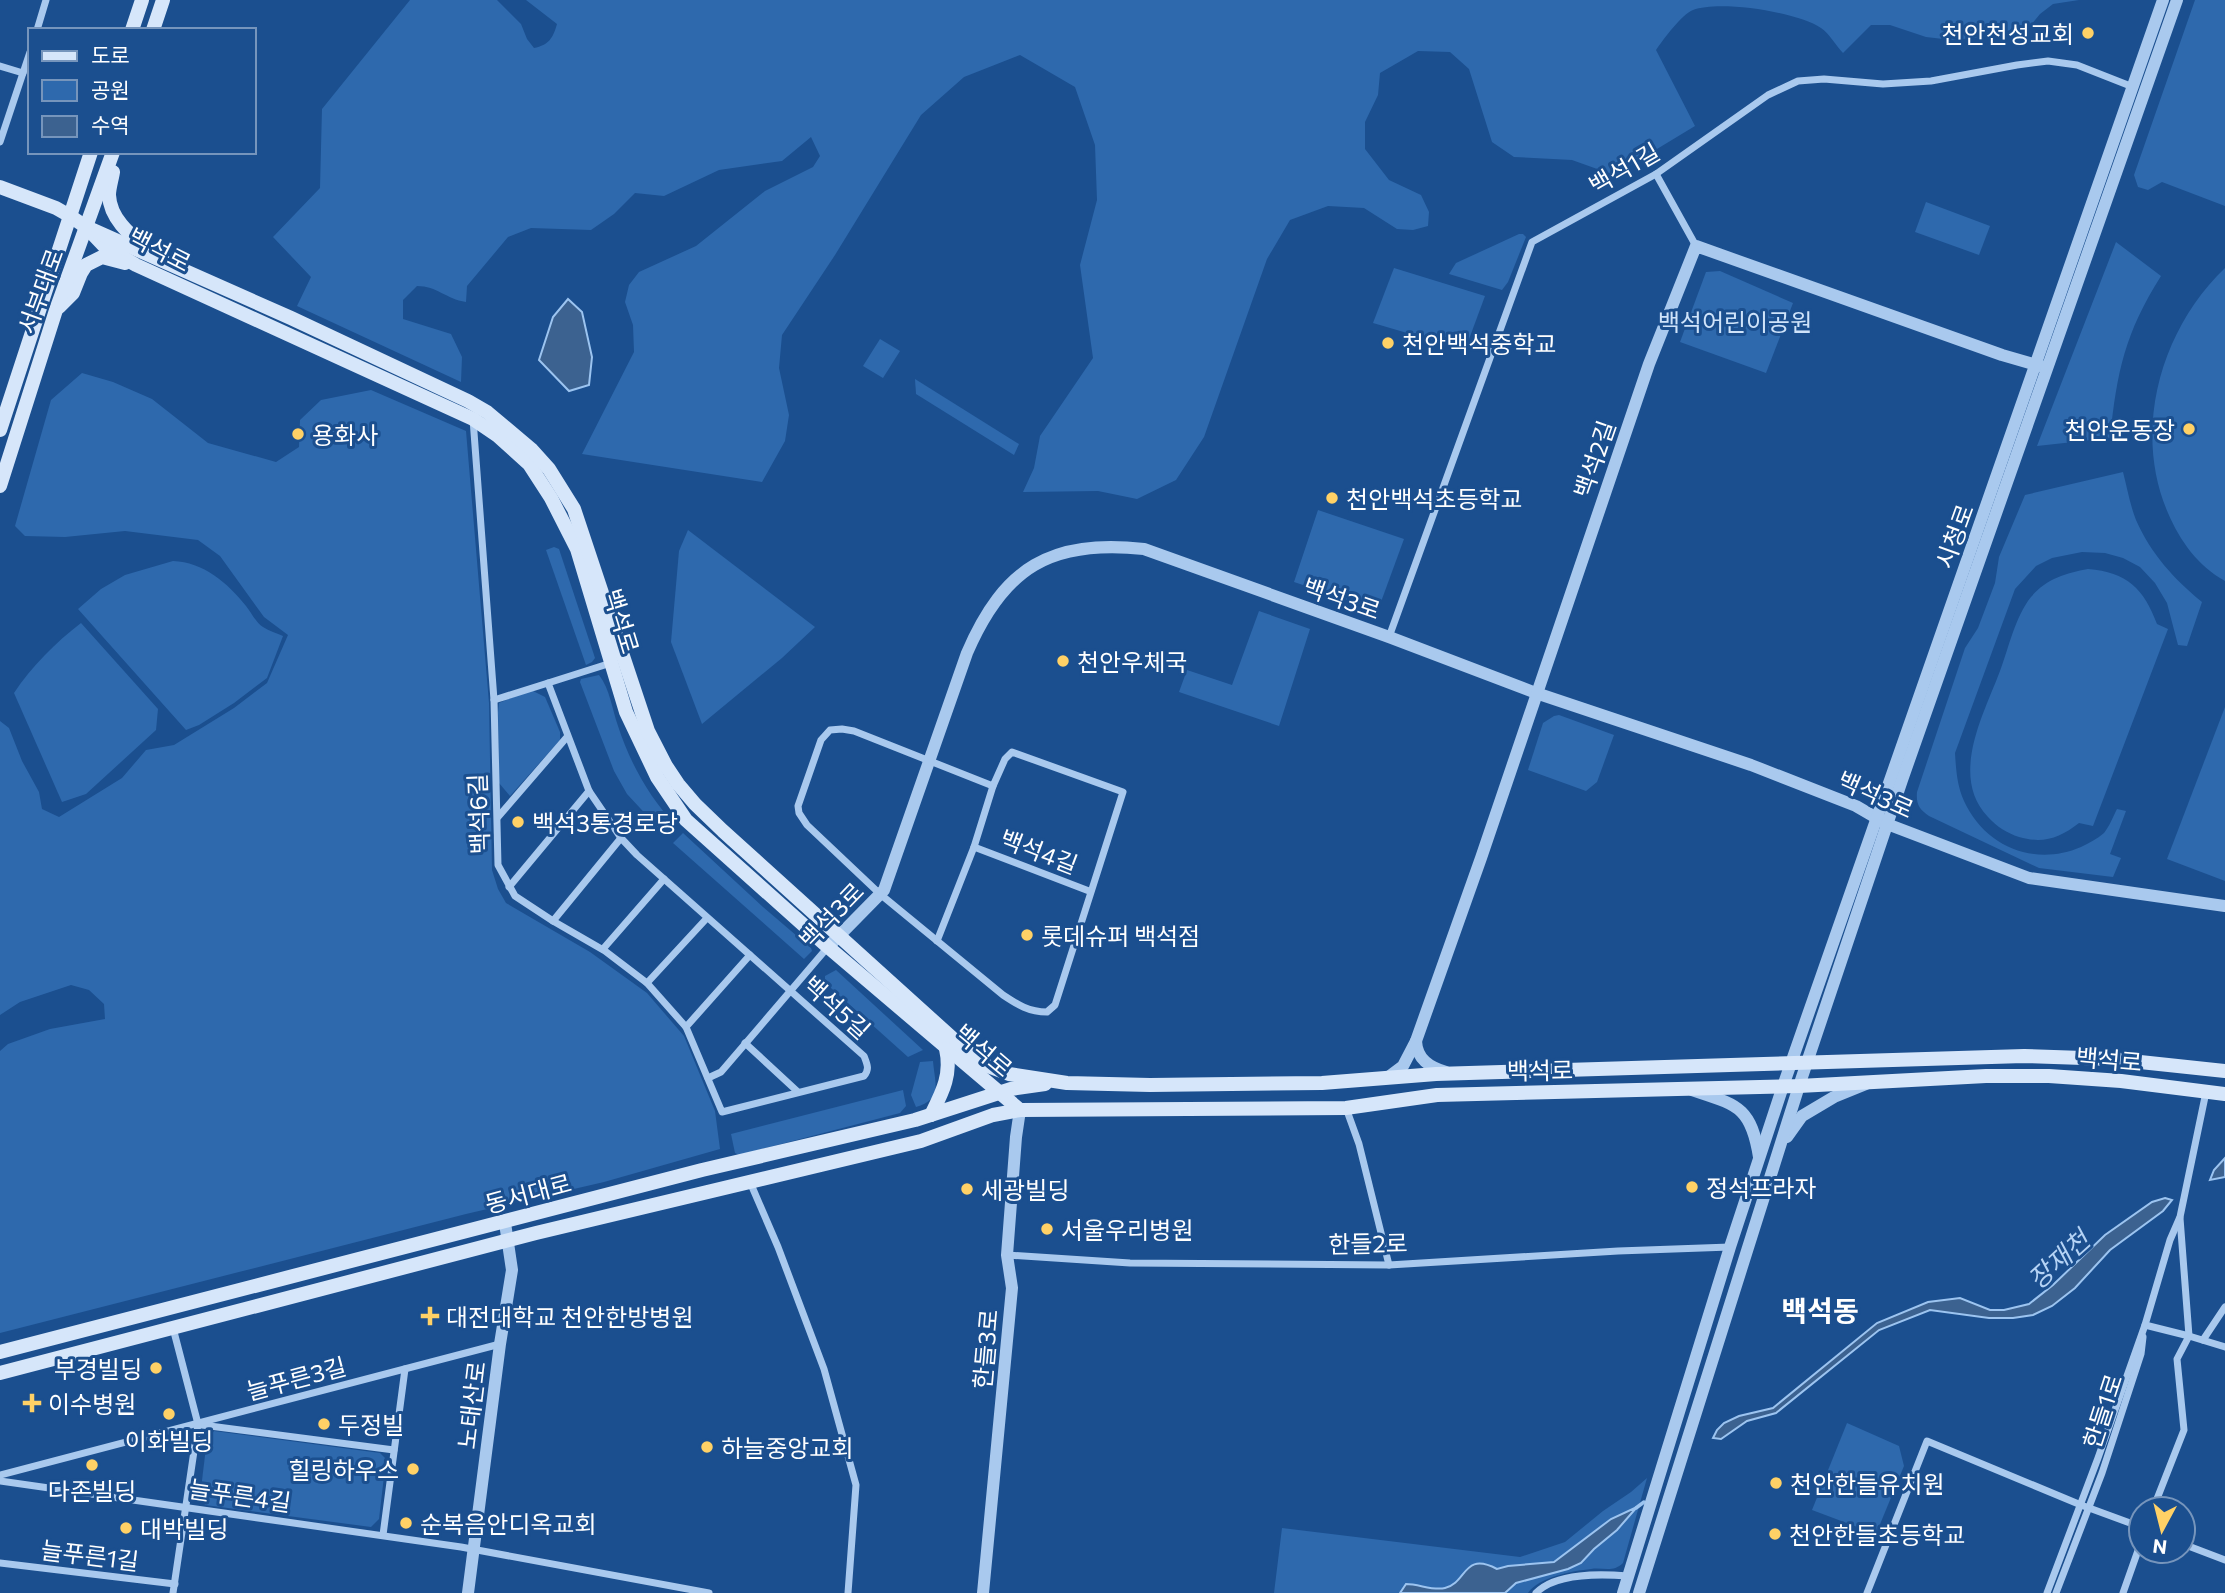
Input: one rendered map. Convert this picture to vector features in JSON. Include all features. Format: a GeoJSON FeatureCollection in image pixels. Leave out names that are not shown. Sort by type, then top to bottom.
{"type":"FeatureCollection","features":[{"type":"Feature","properties":{"kind":"main road"},"geometry":{"type":"LineString","coordinates":[[133,28],[142,0]]}},
{"type":"Feature","properties":{"kind":"main road"},"geometry":{"type":"LineString","coordinates":[[154,28],[163,0]]}},
{"type":"Feature","properties":{"kind":"main road","name":"서부대로"},"geometry":{"type":"LineString","coordinates":[[0,430],[90,154]]}},
{"type":"Feature","properties":{"kind":"main road","name":"서부대로"},"geometry":{"type":"LineString","coordinates":[[0,486],[56,310],[113,154]]}},
{"type":"Feature","properties":{"kind":"main road"},"geometry":{"type":"LineString","coordinates":[[114,154],[109,195],[114,213],[125,230],[159,259]]}},
{"type":"Feature","properties":{"kind":"main road","name":"백석로"},"geometry":{"type":"LineString","coordinates":[[0,187],[56,208],[86,227],[468,401],[498,419],[549,468],[574,509],[648,731],[666,766],[695,804],[985,1065],[1009,1074],[1068,1083],[1150,1085],[1295,1083],[1453,1074],[2024,1056],[2112,1059],[2225,1071]]}},
{"type":"Feature","properties":{"kind":"main road","name":"백석로"},"geometry":{"type":"LineString","coordinates":[[86,227],[105,247],[136,265],[473,419],[498,436],[529,464],[551,498],[577,549],[626,712],[652,766],[687,820],[946,1049],[1005,1091],[1020,1110],[1346,1108],[1437,1095],[1799,1086],[1986,1076],[2049,1076],[2121,1081],[2225,1094]]}},
{"type":"Feature","properties":{"kind":"main road"},"geometry":{"type":"LineString","coordinates":[[56,310],[73,293],[86,265],[94,260],[102,257],[136,265]]}},
{"type":"Feature","properties":{"kind":"main road"},"geometry":{"type":"LineString","coordinates":[[931,1115],[949,1075],[946,1049]]}},
{"type":"Feature","properties":{"kind":"main road"},"geometry":{"type":"LineString","coordinates":[[985,1065],[1005,1091]]}},
{"type":"Feature","properties":{"kind":"main road","name":"동서대로"},"geometry":{"type":"LineString","coordinates":[[0,1352],[702,1170],[931,1115],[1005,1091],[1043,1084],[1068,1083]]}},
{"type":"Feature","properties":{"kind":"main road","name":"동서대로"},"geometry":{"type":"LineString","coordinates":[[0,1373],[508,1241],[921,1141],[993,1115],[1020,1110]]}},
{"type":"Feature","properties":{"kind":"street"},"geometry":{"type":"LineString","coordinates":[[38,28],[47,0]]}},
{"type":"Feature","properties":{"kind":"street","name":"시청로"},"geometry":{"type":"LineString","coordinates":[[1783,1086],[1982,552],[2163,0]]}},
{"type":"Feature","properties":{"kind":"street","name":"시청로"},"geometry":{"type":"LineString","coordinates":[[2042,367],[2177,0]]}},
{"type":"Feature","properties":{"kind":"street"},"geometry":{"type":"LineString","coordinates":[[0,142],[28,58]]}},
{"type":"Feature","properties":{"kind":"street","name":"백석1길"},"geometry":{"type":"LineString","coordinates":[[1389,637],[1532,242],[1656,174],[1768,95],[1798,81],[1824,79],[1884,84],[1931,81],[2048,61],[2077,65],[2134,87]]}},
{"type":"Feature","properties":{"kind":"street"},"geometry":{"type":"LineString","coordinates":[[0,66],[23,73]]}},
{"type":"Feature","properties":{"kind":"street"},"geometry":{"type":"LineString","coordinates":[[1656,174],[1696,246],[2042,367]]}},
{"type":"Feature","properties":{"kind":"street","name":"백석2길"},"geometry":{"type":"LineString","coordinates":[[1387,1079],[1403,1066],[1416,1041],[1649,364],[1696,246]]}},
{"type":"Feature","properties":{"kind":"street","name":"백석6길"},"geometry":{"type":"LineString","coordinates":[[473,419],[494,700],[498,865],[515,896],[552,921],[603,949],[647,983],[686,1027],[722,1112]]}},
{"type":"Feature","properties":{"kind":"street","name":"백석3로"},"geometry":{"type":"LineString","coordinates":[[708,1078],[721,1072],[828,947],[884,890],[967,653],[995,600],[1016,578],[1034,566],[1069,551],[1103,546],[1144,549],[1536,693],[1751,765],[2029,878],[2225,906]]}},
{"type":"Feature","properties":{"kind":"street"},"geometry":{"type":"LineString","coordinates":[[494,700],[611,663]]}},
{"type":"Feature","properties":{"kind":"street","name":"백석5길"},"geometry":{"type":"LineString","coordinates":[[548,682],[589,791],[621,838],[864,1056],[868,1066],[864,1076],[722,1112]]}},
{"type":"Feature","properties":{"kind":"street"},"geometry":{"type":"LineString","coordinates":[[937,941],[974,847],[993,786],[1005,758],[1012,752],[1123,792],[1089,891],[1055,1005],[1047,1012],[1034,1012],[1003,995],[937,941],[880,894],[807,825],[798,806],[821,740],[830,730],[855,731],[993,786]]}},
{"type":"Feature","properties":{"kind":"street"},"geometry":{"type":"LineString","coordinates":[[498,817],[567,737]]}},
{"type":"Feature","properties":{"kind":"street"},"geometry":{"type":"LineString","coordinates":[[509,887],[589,791]]}},
{"type":"Feature","properties":{"kind":"street","name":"시청로"},"geometry":{"type":"LineString","coordinates":[[1799,1086],[1881,820]]}},
{"type":"Feature","properties":{"kind":"street"},"geometry":{"type":"LineString","coordinates":[[552,921],[621,838]]}},
{"type":"Feature","properties":{"kind":"street","name":"백석4길"},"geometry":{"type":"LineString","coordinates":[[974,847],[1089,891]]}},
{"type":"Feature","properties":{"kind":"street"},"geometry":{"type":"LineString","coordinates":[[603,949],[664,879]]}},
{"type":"Feature","properties":{"kind":"street"},"geometry":{"type":"LineString","coordinates":[[647,983],[708,918]]}},
{"type":"Feature","properties":{"kind":"street"},"geometry":{"type":"LineString","coordinates":[[686,1027],[750,955]]}},
{"type":"Feature","properties":{"kind":"street"},"geometry":{"type":"LineString","coordinates":[[1416,1041],[1416,1049],[1424,1062],[1435,1069],[1453,1074]]}},
{"type":"Feature","properties":{"kind":"street"},"geometry":{"type":"LineString","coordinates":[[746,1043],[798,1092]]}},
{"type":"Feature","properties":{"kind":"street"},"geometry":{"type":"LineString","coordinates":[[1780,1145],[1802,1116],[1834,1097],[1871,1082]]}},
{"type":"Feature","properties":{"kind":"street"},"geometry":{"type":"LineString","coordinates":[[1622,1593],[1783,1086]]}},
{"type":"Feature","properties":{"kind":"street"},"geometry":{"type":"LineString","coordinates":[[1639,1593],[1799,1086]]}},
{"type":"Feature","properties":{"kind":"street"},"geometry":{"type":"LineString","coordinates":[[1688,1089],[1732,1104],[1747,1116],[1755,1134],[1759,1159]]}},
{"type":"Feature","properties":{"kind":"street","name":"한들1로"},"geometry":{"type":"LineString","coordinates":[[2056,1593],[2145,1325],[2170,1240],[2180,1217],[2206,1092]]}},
{"type":"Feature","properties":{"kind":"street"},"geometry":{"type":"LineString","coordinates":[[1346,1108],[1359,1144],[1389,1265]]}},
{"type":"Feature","properties":{"kind":"street","name":"한들3로"},"geometry":{"type":"LineString","coordinates":[[983,1593],[1012,1288],[1007,1255],[1020,1110]]}},
{"type":"Feature","properties":{"kind":"street"},"geometry":{"type":"LineString","coordinates":[[750,1182],[778,1247],[824,1369],[856,1485],[848,1593]]}},
{"type":"Feature","properties":{"kind":"street","name":"한들1로"},"geometry":{"type":"LineString","coordinates":[[2158,1495],[2184,1430],[2178,1359],[2189,1336],[2180,1217]]}},
{"type":"Feature","properties":{"kind":"street","name":"노태산로"},"geometry":{"type":"LineString","coordinates":[[468,1593],[512,1270],[505,1223]]}},
{"type":"Feature","properties":{"kind":"street","name":"한들2로"},"geometry":{"type":"LineString","coordinates":[[1007,1255],[1130,1263],[1389,1265],[1730,1247]]}},
{"type":"Feature","properties":{"kind":"street"},"geometry":{"type":"LineString","coordinates":[[2203,1340],[2225,1307]]}},
{"type":"Feature","properties":{"kind":"street"},"geometry":{"type":"LineString","coordinates":[[2145,1325],[2225,1347]]}},
{"type":"Feature","properties":{"kind":"street","name":"늘푸른1길"},"geometry":{"type":"LineString","coordinates":[[0,1563],[174,1589],[198,1424],[173,1328]]}},
{"type":"Feature","properties":{"kind":"street","name":"늘푸른3길"},"geometry":{"type":"LineString","coordinates":[[0,1475],[500,1345]]}},
{"type":"Feature","properties":{"kind":"street"},"geometry":{"type":"LineString","coordinates":[[383,1535],[405,1369]]}},
{"type":"Feature","properties":{"kind":"street","name":"늘푸른3길"},"geometry":{"type":"LineString","coordinates":[[198,1424],[394,1450]]}},
{"type":"Feature","properties":{"kind":"street"},"geometry":{"type":"LineString","coordinates":[[1867,1593],[1927,1441],[2127,1522]]}},
{"type":"Feature","properties":{"kind":"street","name":"늘푸른4길"},"geometry":{"type":"LineString","coordinates":[[0,1481],[383,1535],[474,1551]]}},
{"type":"Feature","properties":{"kind":"street","name":"한들1로"},"geometry":{"type":"LineString","coordinates":[[2047,1593],[2085,1506]]}},
{"type":"Feature","properties":{"kind":"street"},"geometry":{"type":"LineString","coordinates":[[2197,1549],[2225,1560]]}},
{"type":"Feature","properties":{"kind":"street"},"geometry":{"type":"LineString","coordinates":[[474,1551],[709,1593]]}},
{"type":"Feature","properties":{"kind":"street"},"geometry":{"type":"LineString","coordinates":[[2123,1593],[2133,1565]]}},
{"type":"Feature","properties":{"kind":"street"},"geometry":{"type":"LineString","coordinates":[[1536,1593],[1549,1583],[1581,1576],[1628,1576]]}},
{"type":"Feature","properties":{"kind":"green space"},"geometry":{"type":"Polygon","coordinates":[[[410,0],[497,0],[521,24],[534,48],[550,40],[557,24],[526,0],[2079,0],[2053,4],[2031,25],[1982,37],[1952,40],[1926,37],[1890,25],[1871,25],[1843,53],[1821,28],[1795,17],[1739,7],[1705,7],[1693,10],[1678,22],[1656,50],[1695,126],[1614,175],[1572,160],[1514,157],[1492,142],[1469,69],[1450,52],[1418,51],[1380,73],[1378,95],[1365,122],[1365,149],[1389,180],[1421,195],[1429,212],[1428,226],[1413,230],[1397,229],[1364,208],[1328,206],[1290,220],[1267,259],[1204,437],[1176,480],[1137,499],[1098,491],[1023,492],[1034,468],[1040,436],[1093,358],[1080,265],[1097,200],[1095,145],[1075,87],[1020,55],[964,77],[921,115],[782,335],[779,368],[789,415],[785,441],[762,482],[582,454],[634,352],[633,325],[625,302],[629,285],[639,272],[696,246],[765,191],[813,167],[820,156],[811,137],[782,161],[719,170],[664,196],[635,193],[614,214],[591,230],[531,228],[508,237],[467,286],[466,302],[430,288],[417,286],[403,300],[403,319],[451,334],[462,357],[461,382],[297,306],[311,277],[273,237],[320,188],[322,109],[410,0]]]}},
{"type":"Feature","properties":{"kind":"green space"},"geometry":{"type":"Polygon","coordinates":[[[2195,0],[2225,0],[2225,206],[2162,182],[2148,190],[2138,187],[2134,175],[2195,0]]]}},
{"type":"Feature","properties":{"kind":"green space"},"geometry":{"type":"Polygon","coordinates":[[[1926,202],[1990,226],[1979,255],[1915,232],[1926,202]]]}},
{"type":"Feature","properties":{"kind":"green space"},"geometry":{"type":"Polygon","coordinates":[[[1519,234],[1526,237],[1508,282],[1502,290],[1449,274],[1456,263],[1519,234]]]}},
{"type":"Feature","properties":{"kind":"green space"},"geometry":{"type":"Polygon","coordinates":[[[2116,242],[2161,276],[2139,316],[2125,353],[2110,438],[2037,446],[2116,242]]]}},
{"type":"Feature","properties":{"kind":"green space"},"geometry":{"type":"Polygon","coordinates":[[[1394,268],[1485,296],[1465,350],[1373,323],[1394,268]]]}},
{"type":"Feature","properties":{"kind":"green space","name":"천안운동장"},"geometry":{"type":"Polygon","coordinates":[[[2225,268],[2225,581],[2206,568],[2191,552],[2168,513],[2157,481],[2153,415],[2169,350],[2184,320],[2225,268]]]}},
{"type":"Feature","properties":{"kind":"green space","name":"백석어린이공원"},"geometry":{"type":"Polygon","coordinates":[[[1720,271],[1793,303],[1766,373],[1680,342],[1706,272],[1720,271]]]}},
{"type":"Feature","properties":{"kind":"green space"},"geometry":{"type":"Polygon","coordinates":[[[880,339],[900,351],[883,378],[863,366],[880,339]]]}},
{"type":"Feature","properties":{"kind":"green space"},"geometry":{"type":"Polygon","coordinates":[[[82,373],[113,382],[152,399],[208,443],[276,462],[299,447],[300,420],[321,400],[371,390],[466,431],[489,703],[492,870],[498,889],[506,903],[590,952],[647,993],[684,1036],[715,1111],[720,1149],[604,1182],[466,1214],[0,1333],[0,1051],[8,1044],[50,1029],[105,1019],[104,1004],[89,990],[71,985],[20,1002],[0,1015],[0,721],[9,728],[22,761],[39,792],[42,809],[59,817],[122,778],[146,750],[174,745],[234,708],[267,683],[288,635],[264,617],[220,556],[198,540],[125,531],[65,537],[25,536],[15,526],[51,400],[82,373]]]}},
{"type":"Feature","properties":{"kind":"green space"},"geometry":{"type":"Polygon","coordinates":[[[915,379],[1019,444],[1014,455],[916,394],[915,379]]]}},
{"type":"Feature","properties":{"kind":"green space"},"geometry":{"type":"Polygon","coordinates":[[[2123,472],[2134,514],[2149,544],[2173,575],[2202,602],[2187,646],[2178,645],[2167,603],[2155,583],[2140,567],[2105,553],[2082,552],[2052,558],[2036,566],[2015,589],[1955,753],[1960,789],[1973,817],[1998,841],[2013,849],[2046,855],[2064,853],[2081,847],[2104,833],[2117,809],[2126,811],[2110,854],[2121,858],[2113,877],[2039,868],[1929,816],[1919,806],[1917,792],[1965,648],[1978,628],[1995,583],[1999,557],[2025,495],[2123,472]]]}},
{"type":"Feature","properties":{"kind":"green space"},"geometry":{"type":"Polygon","coordinates":[[[1318,510],[1404,539],[1378,610],[1294,582],[1318,510]]]}},
{"type":"Feature","properties":{"kind":"green space"},"geometry":{"type":"Polygon","coordinates":[[[688,530],[815,627],[702,724],[671,642],[679,551],[688,530]]]}},
{"type":"Feature","properties":{"kind":"green space"},"geometry":{"type":"Polygon","coordinates":[[[554,547],[559,549],[595,658],[586,665],[546,550],[554,547]]]}},
{"type":"Feature","properties":{"kind":"green space"},"geometry":{"type":"Polygon","coordinates":[[[173,561],[195,565],[214,575],[239,598],[260,625],[283,636],[267,678],[234,703],[186,730],[78,609],[101,589],[125,575],[173,561]]]}},
{"type":"Feature","properties":{"kind":"green space"},"geometry":{"type":"Polygon","coordinates":[[[2088,569],[2113,574],[2132,584],[2146,601],[2157,624],[2168,629],[2093,826],[2079,823],[2058,836],[2044,840],[2019,837],[1995,824],[1977,801],[1971,783],[1973,745],[2025,605],[2050,581],[2088,569]]]}},
{"type":"Feature","properties":{"kind":"green space"},"geometry":{"type":"Polygon","coordinates":[[[1259,611],[1310,629],[1279,726],[1179,692],[1187,670],[1232,685],[1259,611]]]}},
{"type":"Feature","properties":{"kind":"green space"},"geometry":{"type":"Polygon","coordinates":[[[81,623],[158,709],[156,730],[86,794],[62,802],[14,693],[44,655],[81,623]]]}},
{"type":"Feature","properties":{"kind":"green space"},"geometry":{"type":"Polygon","coordinates":[[[599,675],[635,766],[657,803],[676,826],[666,836],[627,794],[614,771],[580,682],[581,679],[599,675]]]}},
{"type":"Feature","properties":{"kind":"green space"},"geometry":{"type":"Polygon","coordinates":[[[531,690],[545,697],[560,732],[560,740],[510,796],[499,783],[499,703],[531,690]]]}},
{"type":"Feature","properties":{"kind":"green space"},"geometry":{"type":"Polygon","coordinates":[[[2225,707],[2225,881],[2167,859],[2225,707]]]}},
{"type":"Feature","properties":{"kind":"green space"},"geometry":{"type":"Polygon","coordinates":[[[1559,715],[1614,735],[1597,782],[1586,791],[1528,770],[1543,723],[1559,715]]]}},
{"type":"Feature","properties":{"kind":"green space"},"geometry":{"type":"Polygon","coordinates":[[[683,833],[812,951],[804,959],[673,843],[683,833]]]}},
{"type":"Feature","properties":{"kind":"green space"},"geometry":{"type":"Polygon","coordinates":[[[836,970],[923,1050],[908,1057],[831,988],[825,976],[836,970]]]}},
{"type":"Feature","properties":{"kind":"green space"},"geometry":{"type":"Polygon","coordinates":[[[933,1061],[936,1084],[934,1095],[925,1104],[916,1107],[911,1095],[920,1062],[933,1061]]]}},
{"type":"Feature","properties":{"kind":"green space"},"geometry":{"type":"Polygon","coordinates":[[[903,1090],[906,1106],[900,1113],[739,1155],[735,1153],[731,1134],[903,1090]]]}},
{"type":"Feature","properties":{"kind":"green space"},"geometry":{"type":"Polygon","coordinates":[[[1847,1423],[1899,1446],[1904,1466],[1876,1534],[1812,1510],[1847,1423]]]}},
{"type":"Feature","properties":{"kind":"green space"},"geometry":{"type":"Polygon","coordinates":[[[214,1431],[380,1453],[386,1459],[379,1519],[371,1527],[205,1505],[200,1497],[207,1439],[214,1431]]]}},
{"type":"Feature","properties":{"kind":"green space"},"geometry":{"type":"Polygon","coordinates":[[[1647,1478],[1623,1563],[1612,1569],[1583,1570],[1556,1576],[1533,1587],[1528,1593],[1274,1593],[1282,1528],[1520,1557],[1565,1542],[1647,1478]]]}},
{"type":"Feature","properties":{"kind":"water"},"geometry":{"type":"Polygon","coordinates":[[[568,299],[582,312],[592,357],[589,385],[569,391],[539,360],[553,317],[568,299]]]}},
{"type":"Feature","properties":{"kind":"water"},"geometry":{"type":"Polygon","coordinates":[[[2225,1158],[2225,1177],[2210,1180],[2214,1170],[2225,1158]]]}},
{"type":"Feature","properties":{"kind":"water"},"geometry":{"type":"Polygon","coordinates":[[[2165,1198],[2172,1200],[2163,1211],[2110,1250],[2075,1288],[2052,1306],[2033,1315],[2013,1318],[1989,1318],[1930,1310],[1879,1330],[1776,1413],[1747,1421],[1721,1439],[1713,1438],[1724,1423],[1739,1416],[1773,1408],[1877,1323],[1928,1302],[1960,1298],[1990,1310],[2004,1310],[2029,1304],[2105,1235],[2152,1202],[2165,1198]]]}},
{"type":"Feature","properties":{"kind":"water"},"geometry":{"type":"Polygon","coordinates":[[[1637,1507],[1617,1530],[1581,1563],[1516,1583],[1505,1593],[1400,1593],[1406,1584],[1445,1588],[1458,1580],[1471,1566],[1478,1564],[1497,1569],[1554,1562],[1611,1519],[1637,1507]]]}},
{"type":"Feature","properties":{"kind":"waterway","name":"장재천"},"geometry":{"type":"LineString","coordinates":[[1636,1508],[1644,1502]]}},
{"type":"Feature","properties":{"kind":"place","name":"천안천성교회"},"geometry":{"type":"Point","coordinates":[2088,33]}},
{"type":"Feature","properties":{"kind":"place","name":"천안백석중학교"},"geometry":{"type":"Point","coordinates":[1388,343]}},
{"type":"Feature","properties":{"kind":"place","name":"천안운동장"},"geometry":{"type":"Point","coordinates":[2189,429]}},
{"type":"Feature","properties":{"kind":"place","name":"용화사"},"geometry":{"type":"Point","coordinates":[298,434]}},
{"type":"Feature","properties":{"kind":"place","name":"천안백석초등학교"},"geometry":{"type":"Point","coordinates":[1332,498]}},
{"type":"Feature","properties":{"kind":"place","name":"천안우체국"},"geometry":{"type":"Point","coordinates":[1063,661]}},
{"type":"Feature","properties":{"kind":"place","name":"백석3통경로당"},"geometry":{"type":"Point","coordinates":[518,822]}},
{"type":"Feature","properties":{"kind":"place","name":"롯데슈퍼 백석점"},"geometry":{"type":"Point","coordinates":[1027,935]}},
{"type":"Feature","properties":{"kind":"place","name":"정석프라자"},"geometry":{"type":"Point","coordinates":[1692,1187]}},
{"type":"Feature","properties":{"kind":"place","name":"세광빌딩"},"geometry":{"type":"Point","coordinates":[967,1189]}},
{"type":"Feature","properties":{"kind":"place","name":"서울우리병원"},"geometry":{"type":"Point","coordinates":[1047,1229]}},
{"type":"Feature","properties":{"kind":"place","name":"대전대학교 천안한방병원"},"geometry":{"type":"Point","coordinates":[430,1316]}},
{"type":"Feature","properties":{"kind":"place","name":"부경빌딩"},"geometry":{"type":"Point","coordinates":[156,1368]}},
{"type":"Feature","properties":{"kind":"place","name":"이수병원"},"geometry":{"type":"Point","coordinates":[32,1403]}},
{"type":"Feature","properties":{"kind":"place","name":"이화빌딩"},"geometry":{"type":"Point","coordinates":[169,1414]}},
{"type":"Feature","properties":{"kind":"place","name":"두정빌"},"geometry":{"type":"Point","coordinates":[324,1424]}},
{"type":"Feature","properties":{"kind":"place","name":"하늘중앙교회"},"geometry":{"type":"Point","coordinates":[707,1447]}},
{"type":"Feature","properties":{"kind":"place","name":"다존빌딩"},"geometry":{"type":"Point","coordinates":[92,1465]}},
{"type":"Feature","properties":{"kind":"place","name":"힐링하우스"},"geometry":{"type":"Point","coordinates":[413,1469]}},
{"type":"Feature","properties":{"kind":"place","name":"천안한들유치원"},"geometry":{"type":"Point","coordinates":[1776,1483]}},
{"type":"Feature","properties":{"kind":"place","name":"순복음안디옥교회"},"geometry":{"type":"Point","coordinates":[406,1523]}},
{"type":"Feature","properties":{"kind":"place","name":"대박빌딩"},"geometry":{"type":"Point","coordinates":[126,1528]}},
{"type":"Feature","properties":{"kind":"place","name":"천안한들초등학교"},"geometry":{"type":"Point","coordinates":[1775,1534]}},
{"type":"Feature","properties":{"kind":"district","name":"백석동"},"geometry":{"type":"Point","coordinates":[1820,1310]}}]}
